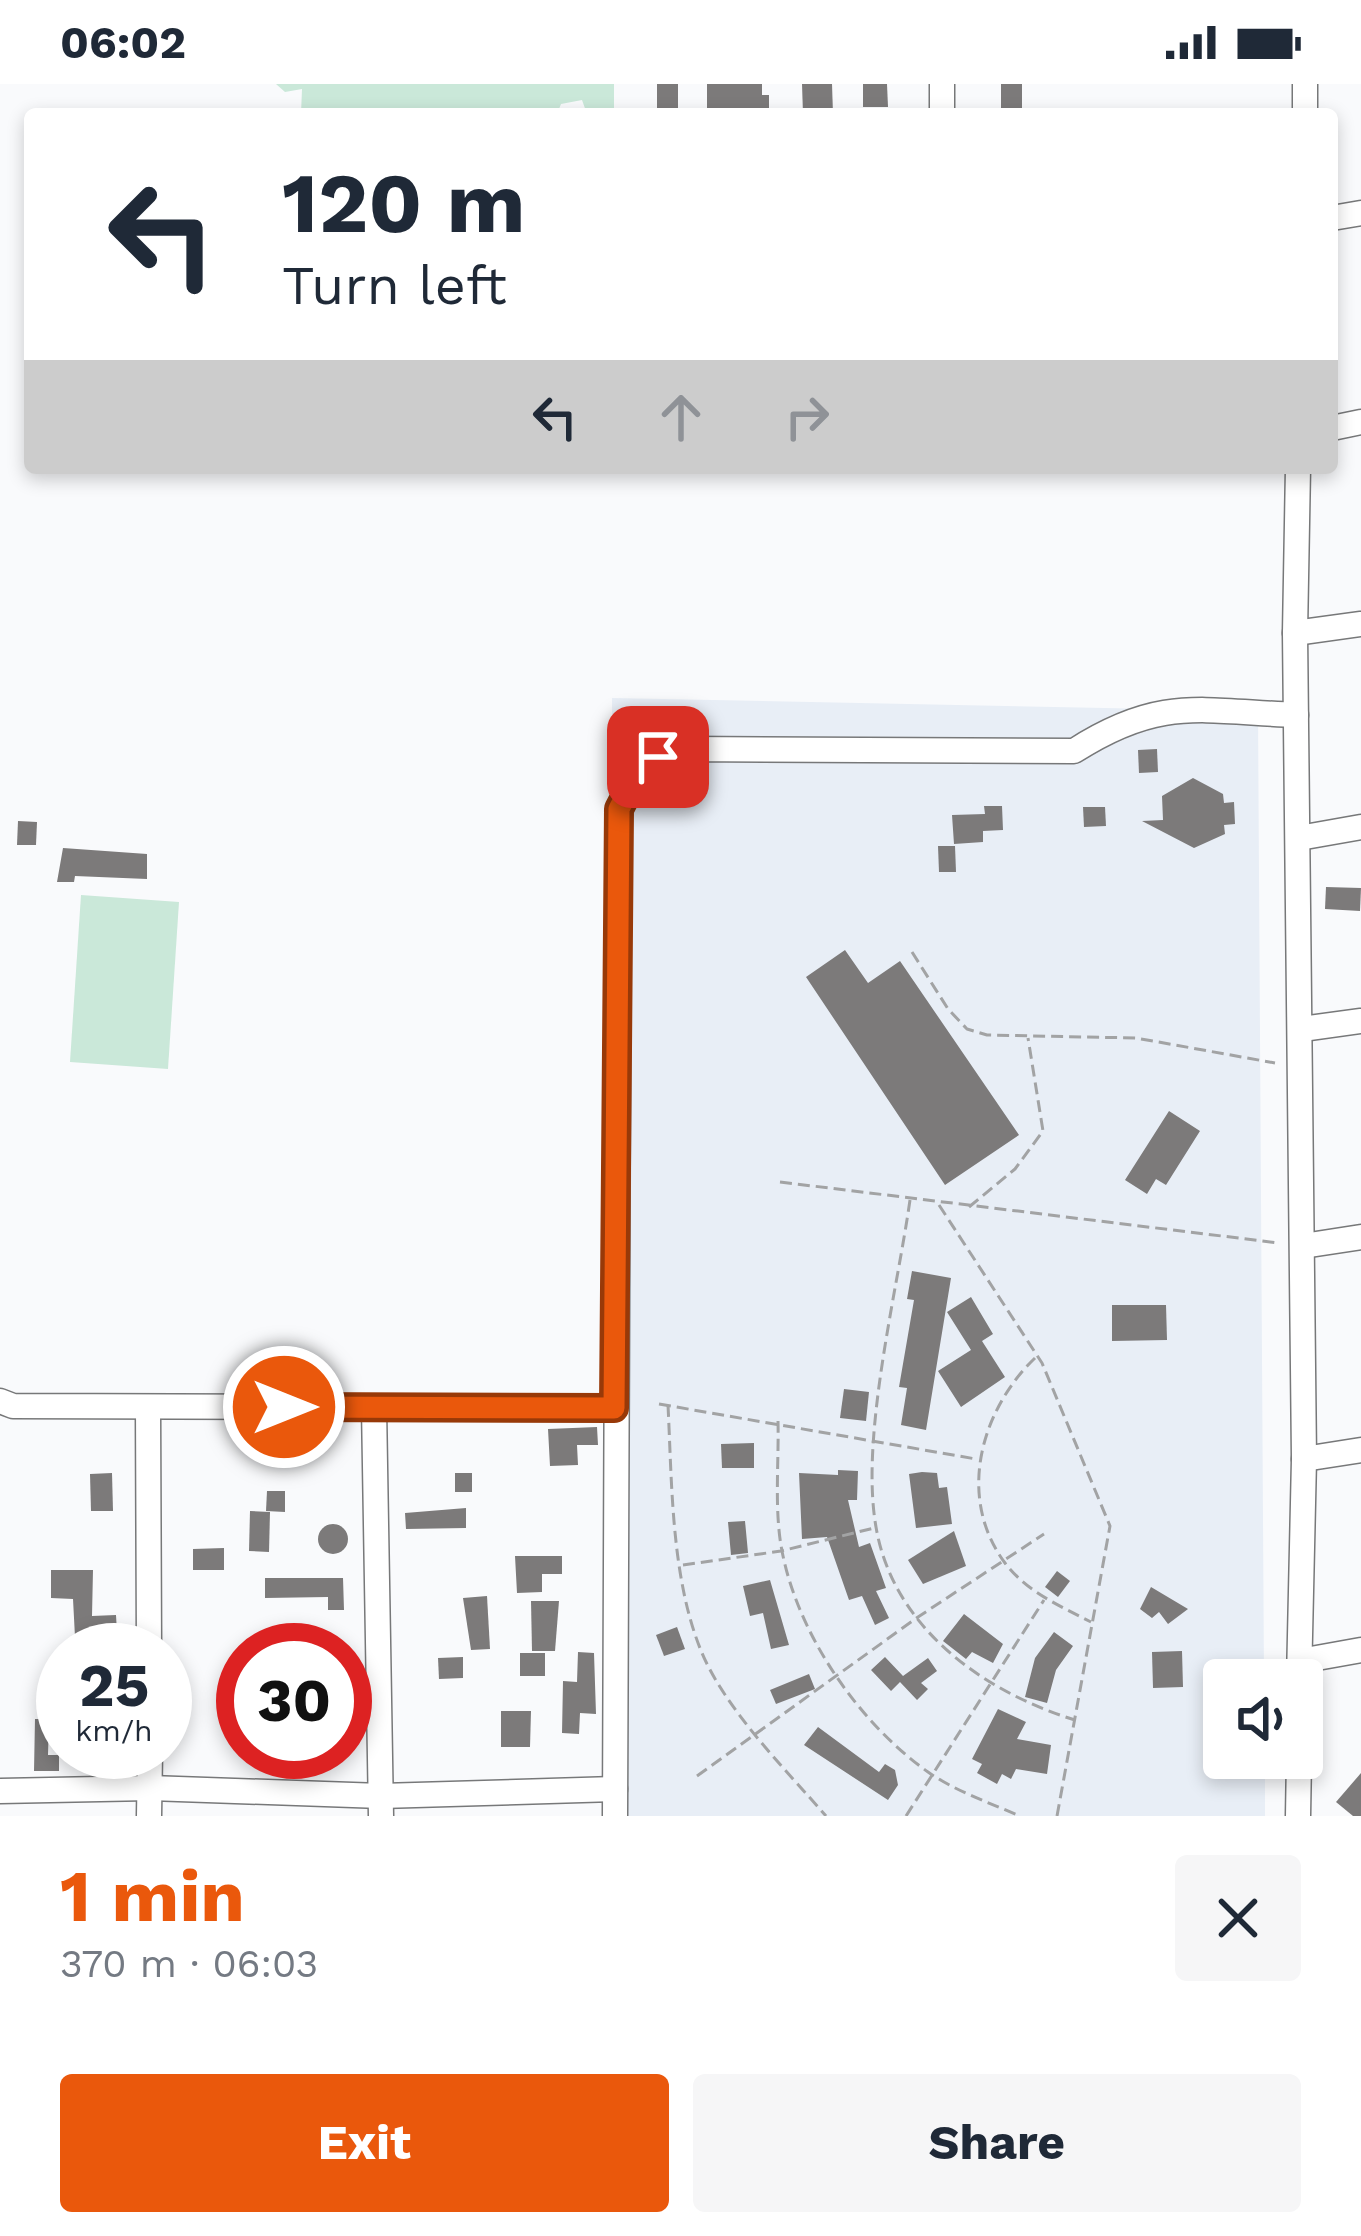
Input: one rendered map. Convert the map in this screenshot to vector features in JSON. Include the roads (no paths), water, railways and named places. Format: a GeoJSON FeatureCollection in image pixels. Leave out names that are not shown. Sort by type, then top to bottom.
{"type":"FeatureCollection","features":[{"type":"Feature","properties":{"kind":"street"},"geometry":{"type":"LineString","coordinates":[[1298,474],[1295,633],[1304,1459],[1299,1659]]}},
{"type":"Feature","properties":{"kind":"street"},"geometry":{"type":"LineString","coordinates":[[1295,633],[1361,623]]}},
{"type":"Feature","properties":{"kind":"street"},"geometry":{"type":"LineString","coordinates":[[615,1816],[619,809],[658,757],[685,749],[1074,751],[1114,726],[1162,709],[1297,715]]}},
{"type":"Feature","properties":{"kind":"street"},"geometry":{"type":"LineString","coordinates":[[1299,838],[1361,827]]}},
{"type":"Feature","properties":{"kind":"street"},"geometry":{"type":"LineString","coordinates":[[1302,1029],[1361,1021]]}},
{"type":"Feature","properties":{"kind":"street"},"geometry":{"type":"LineString","coordinates":[[1303,1246],[1361,1237]]}},
{"type":"Feature","properties":{"kind":"street"},"geometry":{"type":"LineString","coordinates":[[0,1402],[13,1406],[614,1408]]}},
{"type":"Feature","properties":{"kind":"street"},"geometry":{"type":"LineString","coordinates":[[148,1407],[149,1623]]}},
{"type":"Feature","properties":{"kind":"street"},"geometry":{"type":"LineString","coordinates":[[374,1407],[381,1806]]}},
{"type":"Feature","properties":{"kind":"street"},"geometry":{"type":"LineString","coordinates":[[1304,1459],[1361,1450]]}},
{"type":"Feature","properties":{"kind":"street"},"geometry":{"type":"LineString","coordinates":[[1323,1663],[1361,1650]]}},
{"type":"Feature","properties":{"kind":"street"},"geometry":{"type":"LineString","coordinates":[[149,1816],[150,1779]]}},
{"type":"Feature","properties":{"kind":"street"},"geometry":{"type":"LineString","coordinates":[[1298,1779],[1298,1816]]}},
{"type":"Feature","properties":{"kind":"street"},"geometry":{"type":"LineString","coordinates":[[0,1791],[150,1788],[381,1806],[615,1789]]}}]}
